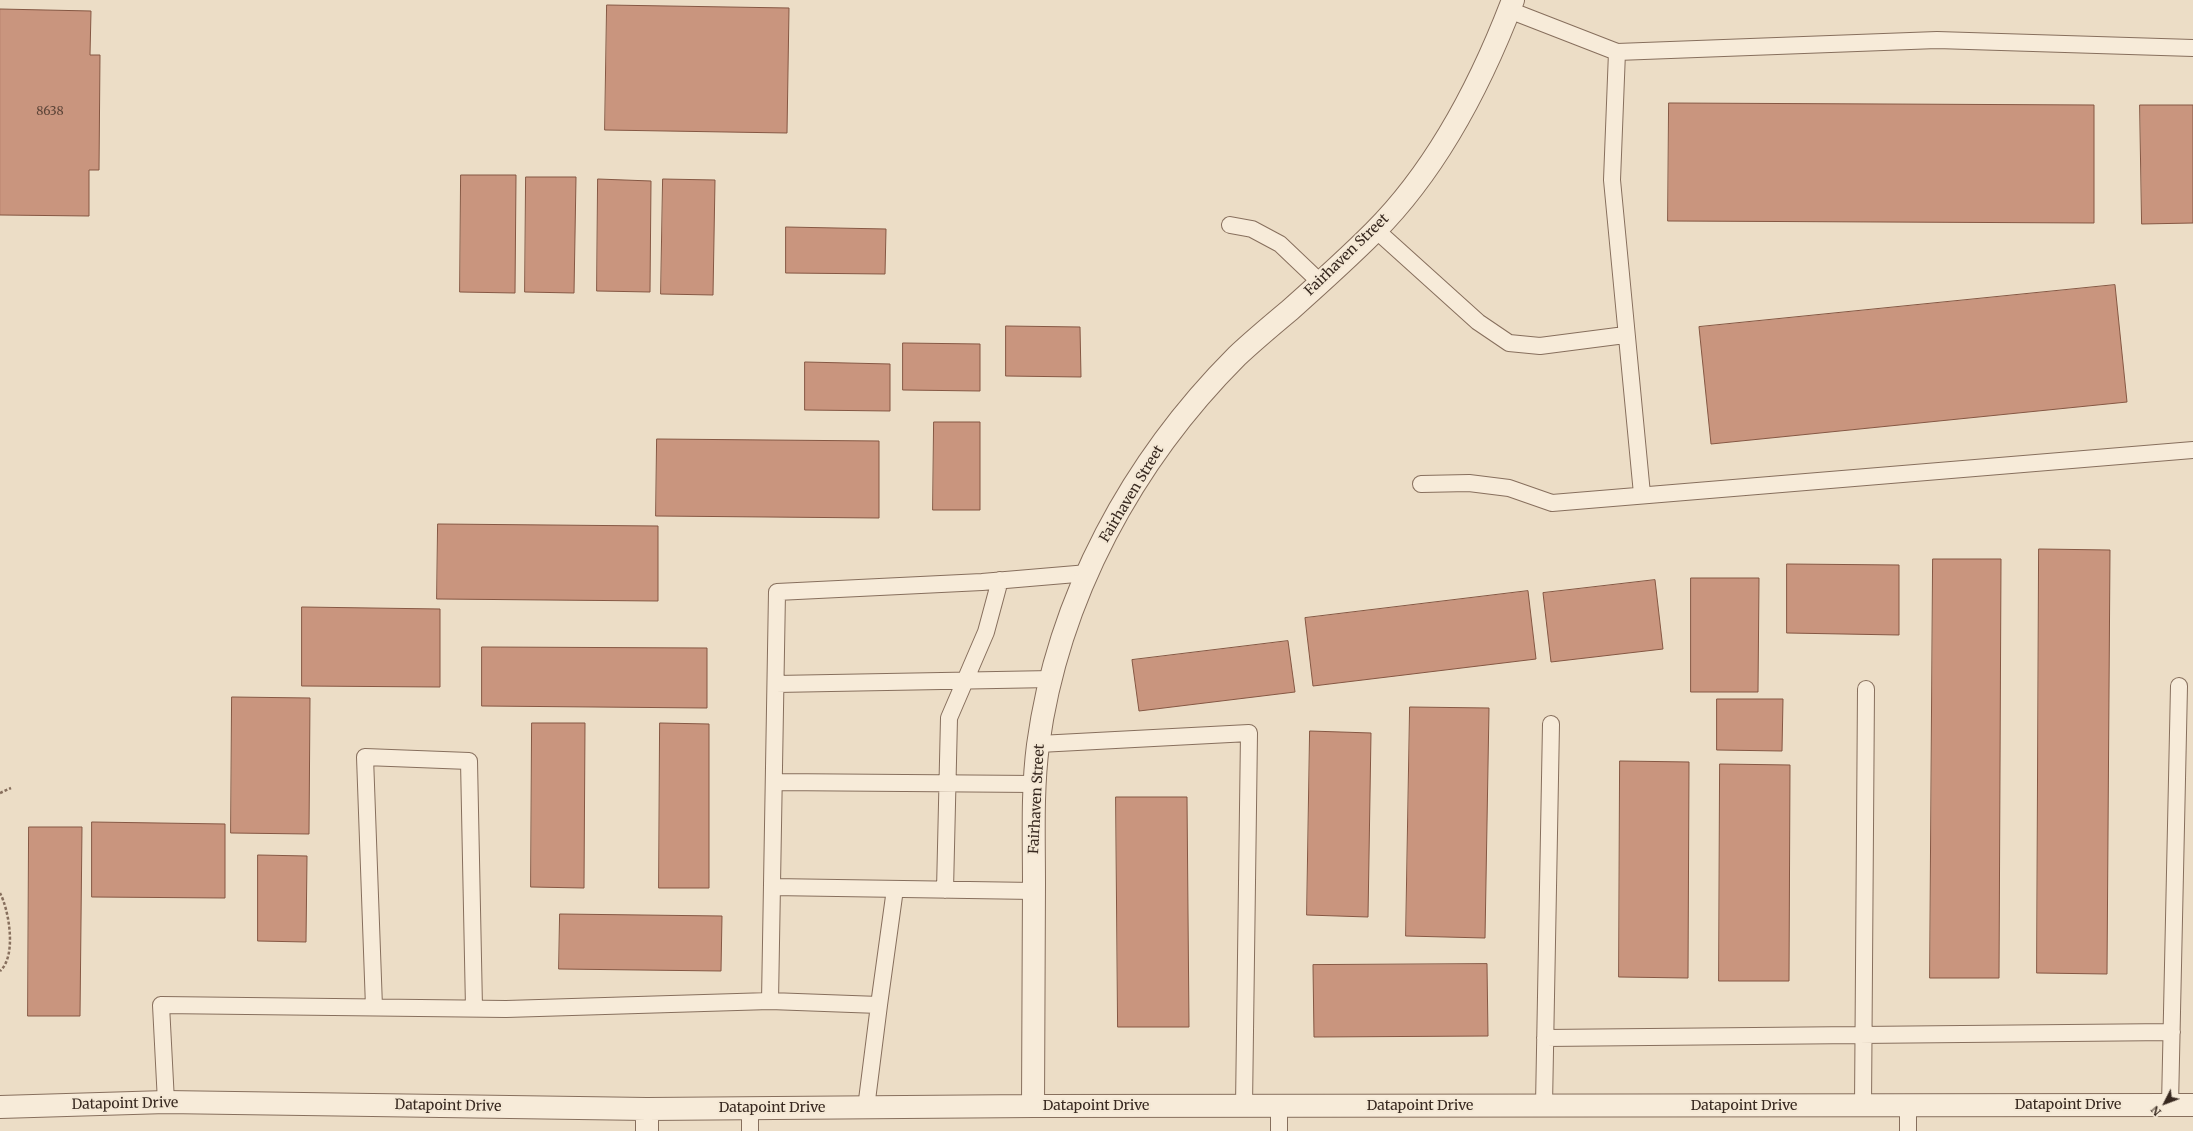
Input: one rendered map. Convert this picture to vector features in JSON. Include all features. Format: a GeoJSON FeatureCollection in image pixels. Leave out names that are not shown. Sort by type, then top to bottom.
{"type":"FeatureCollection","features":[{"type":"Feature","properties":{"kind":"street","name":"Fairhaven Street"},"geometry":{"type":"LineString","coordinates":[[1033,1106],[1034,784],[1038,744],[1058,651],[1088,573],[1112,522],[1148,461],[1191,405],[1239,354],[1321,283],[1376,230],[1407,195],[1428,167],[1465,107],[1497,44],[1511,5]]}},
{"type":"Feature","properties":{"kind":"street","name":"Datapoint Drive"},"geometry":{"type":"LineString","coordinates":[[0,1107],[166,1102],[647,1109],[1033,1106],[2193,1105]]}},
{"type":"Feature","properties":{"kind":"street"},"geometry":{"type":"LineString","coordinates":[[647,1109],[647,1131]]}},
{"type":"Feature","properties":{"kind":"lane"},"geometry":{"type":"LineString","coordinates":[[1511,5],[1617,52],[1937,40],[2193,48]]}},
{"type":"Feature","properties":{"kind":"lane"},"geometry":{"type":"LineString","coordinates":[[1617,52],[1612,180],[1625,335],[1642,494]]}},
{"type":"Feature","properties":{"kind":"lane"},"geometry":{"type":"LineString","coordinates":[[1230,225],[1252,229],[1280,244],[1321,283]]}},
{"type":"Feature","properties":{"kind":"lane"},"geometry":{"type":"LineString","coordinates":[[1376,230],[1478,322],[1509,343],[1540,346],[1625,335]]}},
{"type":"Feature","properties":{"kind":"lane"},"geometry":{"type":"LineString","coordinates":[[1421,484],[1468,482],[1509,488],[1552,503],[1642,494],[2193,450]]}},
{"type":"Feature","properties":{"kind":"lane"},"geometry":{"type":"LineString","coordinates":[[770,1001],[777,592],[1000,580],[1088,573]]}},
{"type":"Feature","properties":{"kind":"lane"},"geometry":{"type":"LineString","coordinates":[[945,890],[949,718],[986,632],[1000,580]]}},
{"type":"Feature","properties":{"kind":"lane"},"geometry":{"type":"LineString","coordinates":[[776,684],[1052,679]]}},
{"type":"Feature","properties":{"kind":"lane"},"geometry":{"type":"LineString","coordinates":[[2170,1105],[2178,686]]}},
{"type":"Feature","properties":{"kind":"lane"},"geometry":{"type":"LineString","coordinates":[[1863,1106],[1866,689]]}},
{"type":"Feature","properties":{"kind":"lane"},"geometry":{"type":"LineString","coordinates":[[1544,1105],[1551,724]]}},
{"type":"Feature","properties":{"kind":"lane"},"geometry":{"type":"LineString","coordinates":[[1038,744],[1249,733],[1244,1106]]}},
{"type":"Feature","properties":{"kind":"lane"},"geometry":{"type":"LineString","coordinates":[[374,1007],[365,757],[469,761],[474,1008]]}},
{"type":"Feature","properties":{"kind":"lane"},"geometry":{"type":"LineString","coordinates":[[774,782],[1034,784]]}},
{"type":"Feature","properties":{"kind":"lane"},"geometry":{"type":"LineString","coordinates":[[772,887],[1034,891]]}},
{"type":"Feature","properties":{"kind":"lane"},"geometry":{"type":"LineString","coordinates":[[866,1108],[896,889]]}},
{"type":"Feature","properties":{"kind":"lane"},"geometry":{"type":"LineString","coordinates":[[166,1102],[161,1005],[474,1008],[770,1001],[879,1005]]}},
{"type":"Feature","properties":{"kind":"lane"},"geometry":{"type":"LineString","coordinates":[[1545,1038],[2172,1032]]}},
{"type":"Feature","properties":{"kind":"lane"},"geometry":{"type":"LineString","coordinates":[[1908,1105],[1908,1131]]}},
{"type":"Feature","properties":{"kind":"lane"},"geometry":{"type":"LineString","coordinates":[[1279,1106],[1279,1131]]}},
{"type":"Feature","properties":{"kind":"lane"},"geometry":{"type":"LineString","coordinates":[[750,1108],[750,1131]]}},
{"type":"Feature","properties":{"kind":"path"},"geometry":{"type":"LineString","coordinates":[[0,793],[11,788]]}},
{"type":"Feature","properties":{"kind":"path"},"geometry":{"type":"LineString","coordinates":[[0,893],[5,902],[10,941],[8,960],[0,970]]}},
{"type":"Feature","properties":{"kind":"building"},"geometry":{"type":"Polygon","coordinates":[[[607,5],[789,8],[787,133],[605,130],[607,5]]]}},
{"type":"Feature","properties":{"kind":"building"},"geometry":{"type":"Polygon","coordinates":[[[0,9],[91,11],[90,55],[100,55],[99,170],[89,170],[89,216],[0,215],[0,9]]]}},
{"type":"Feature","properties":{"kind":"building"},"geometry":{"type":"Polygon","coordinates":[[[1669,103],[2094,105],[2094,223],[1668,221],[1669,103]]]}},
{"type":"Feature","properties":{"kind":"building"},"geometry":{"type":"Polygon","coordinates":[[[2140,105],[2193,105],[2193,223],[2142,224],[2140,105]]]}},
{"type":"Feature","properties":{"kind":"building"},"geometry":{"type":"Polygon","coordinates":[[[461,175],[516,175],[515,293],[460,292],[461,175]]]}},
{"type":"Feature","properties":{"kind":"building"},"geometry":{"type":"Polygon","coordinates":[[[526,177],[576,177],[574,293],[525,292],[526,177]]]}},
{"type":"Feature","properties":{"kind":"building"},"geometry":{"type":"Polygon","coordinates":[[[598,179],[651,181],[650,292],[597,291],[598,179]]]}},
{"type":"Feature","properties":{"kind":"building"},"geometry":{"type":"Polygon","coordinates":[[[663,179],[715,180],[713,295],[661,294],[663,179]]]}},
{"type":"Feature","properties":{"kind":"building"},"geometry":{"type":"Polygon","coordinates":[[[786,227],[886,229],[885,274],[786,273],[786,227]]]}},
{"type":"Feature","properties":{"kind":"building"},"geometry":{"type":"Polygon","coordinates":[[[2115,285],[2127,402],[1711,444],[1699,327],[2115,285]]]}},
{"type":"Feature","properties":{"kind":"building"},"geometry":{"type":"Polygon","coordinates":[[[1006,326],[1080,327],[1081,377],[1006,376],[1006,326]]]}},
{"type":"Feature","properties":{"kind":"building"},"geometry":{"type":"Polygon","coordinates":[[[903,343],[980,344],[980,391],[903,390],[903,343]]]}},
{"type":"Feature","properties":{"kind":"building"},"geometry":{"type":"Polygon","coordinates":[[[805,362],[890,364],[890,411],[805,410],[805,362]]]}},
{"type":"Feature","properties":{"kind":"building"},"geometry":{"type":"Polygon","coordinates":[[[934,422],[980,422],[980,510],[933,510],[934,422]]]}},
{"type":"Feature","properties":{"kind":"building"},"geometry":{"type":"Polygon","coordinates":[[[657,439],[879,441],[879,518],[656,516],[657,439]]]}},
{"type":"Feature","properties":{"kind":"building"},"geometry":{"type":"Polygon","coordinates":[[[438,524],[658,526],[658,601],[437,599],[438,524]]]}},
{"type":"Feature","properties":{"kind":"building"},"geometry":{"type":"Polygon","coordinates":[[[2039,549],[2110,550],[2107,974],[2037,973],[2039,549]]]}},
{"type":"Feature","properties":{"kind":"building"},"geometry":{"type":"Polygon","coordinates":[[[1933,559],[2001,559],[1999,978],[1930,978],[1933,559]]]}},
{"type":"Feature","properties":{"kind":"building"},"geometry":{"type":"Polygon","coordinates":[[[1787,564],[1899,565],[1899,635],[1787,633],[1787,564]]]}},
{"type":"Feature","properties":{"kind":"building"},"geometry":{"type":"Polygon","coordinates":[[[1691,578],[1759,578],[1758,692],[1691,692],[1691,578]]]}},
{"type":"Feature","properties":{"kind":"building"},"geometry":{"type":"Polygon","coordinates":[[[1655,580],[1663,649],[1551,662],[1543,593],[1655,580]]]}},
{"type":"Feature","properties":{"kind":"building"},"geometry":{"type":"Polygon","coordinates":[[[1528,591],[1536,659],[1313,686],[1305,618],[1528,591]]]}},
{"type":"Feature","properties":{"kind":"building"},"geometry":{"type":"Polygon","coordinates":[[[302,607],[440,609],[440,687],[302,686],[302,607]]]}},
{"type":"Feature","properties":{"kind":"building"},"geometry":{"type":"Polygon","coordinates":[[[1288,641],[1295,692],[1139,711],[1132,660],[1288,641]]]}},
{"type":"Feature","properties":{"kind":"building"},"geometry":{"type":"Polygon","coordinates":[[[482,647],[707,648],[707,708],[482,706],[482,647]]]}},
{"type":"Feature","properties":{"kind":"building"},"geometry":{"type":"Polygon","coordinates":[[[232,697],[310,698],[309,834],[231,833],[232,697]]]}},
{"type":"Feature","properties":{"kind":"building"},"geometry":{"type":"Polygon","coordinates":[[[1717,699],[1783,699],[1782,751],[1717,750],[1717,699]]]}},
{"type":"Feature","properties":{"kind":"building"},"geometry":{"type":"Polygon","coordinates":[[[1410,707],[1489,708],[1485,938],[1406,936],[1410,707]]]}},
{"type":"Feature","properties":{"kind":"building"},"geometry":{"type":"Polygon","coordinates":[[[532,723],[585,723],[584,888],[531,887],[532,723]]]}},
{"type":"Feature","properties":{"kind":"building"},"geometry":{"type":"Polygon","coordinates":[[[660,723],[709,724],[709,888],[659,888],[660,723]]]}},
{"type":"Feature","properties":{"kind":"building"},"geometry":{"type":"Polygon","coordinates":[[[1310,731],[1371,733],[1368,917],[1307,915],[1310,731]]]}},
{"type":"Feature","properties":{"kind":"building"},"geometry":{"type":"Polygon","coordinates":[[[1620,761],[1689,762],[1688,978],[1619,977],[1620,761]]]}},
{"type":"Feature","properties":{"kind":"building"},"geometry":{"type":"Polygon","coordinates":[[[1720,764],[1790,765],[1789,981],[1719,981],[1720,764]]]}},
{"type":"Feature","properties":{"kind":"building"},"geometry":{"type":"Polygon","coordinates":[[[1116,797],[1187,797],[1189,1027],[1118,1027],[1116,797]]]}},
{"type":"Feature","properties":{"kind":"building"},"geometry":{"type":"Polygon","coordinates":[[[92,822],[225,824],[225,898],[92,897],[92,822]]]}},
{"type":"Feature","properties":{"kind":"building"},"geometry":{"type":"Polygon","coordinates":[[[29,827],[82,827],[80,1016],[28,1016],[29,827]]]}},
{"type":"Feature","properties":{"kind":"building"},"geometry":{"type":"Polygon","coordinates":[[[258,855],[307,856],[306,942],[258,941],[258,855]]]}},
{"type":"Feature","properties":{"kind":"building"},"geometry":{"type":"Polygon","coordinates":[[[560,914],[722,916],[721,971],[559,969],[560,914]]]}},
{"type":"Feature","properties":{"kind":"building"},"geometry":{"type":"Polygon","coordinates":[[[1487,964],[1488,1036],[1314,1037],[1313,965],[1487,964]]]}}]}
